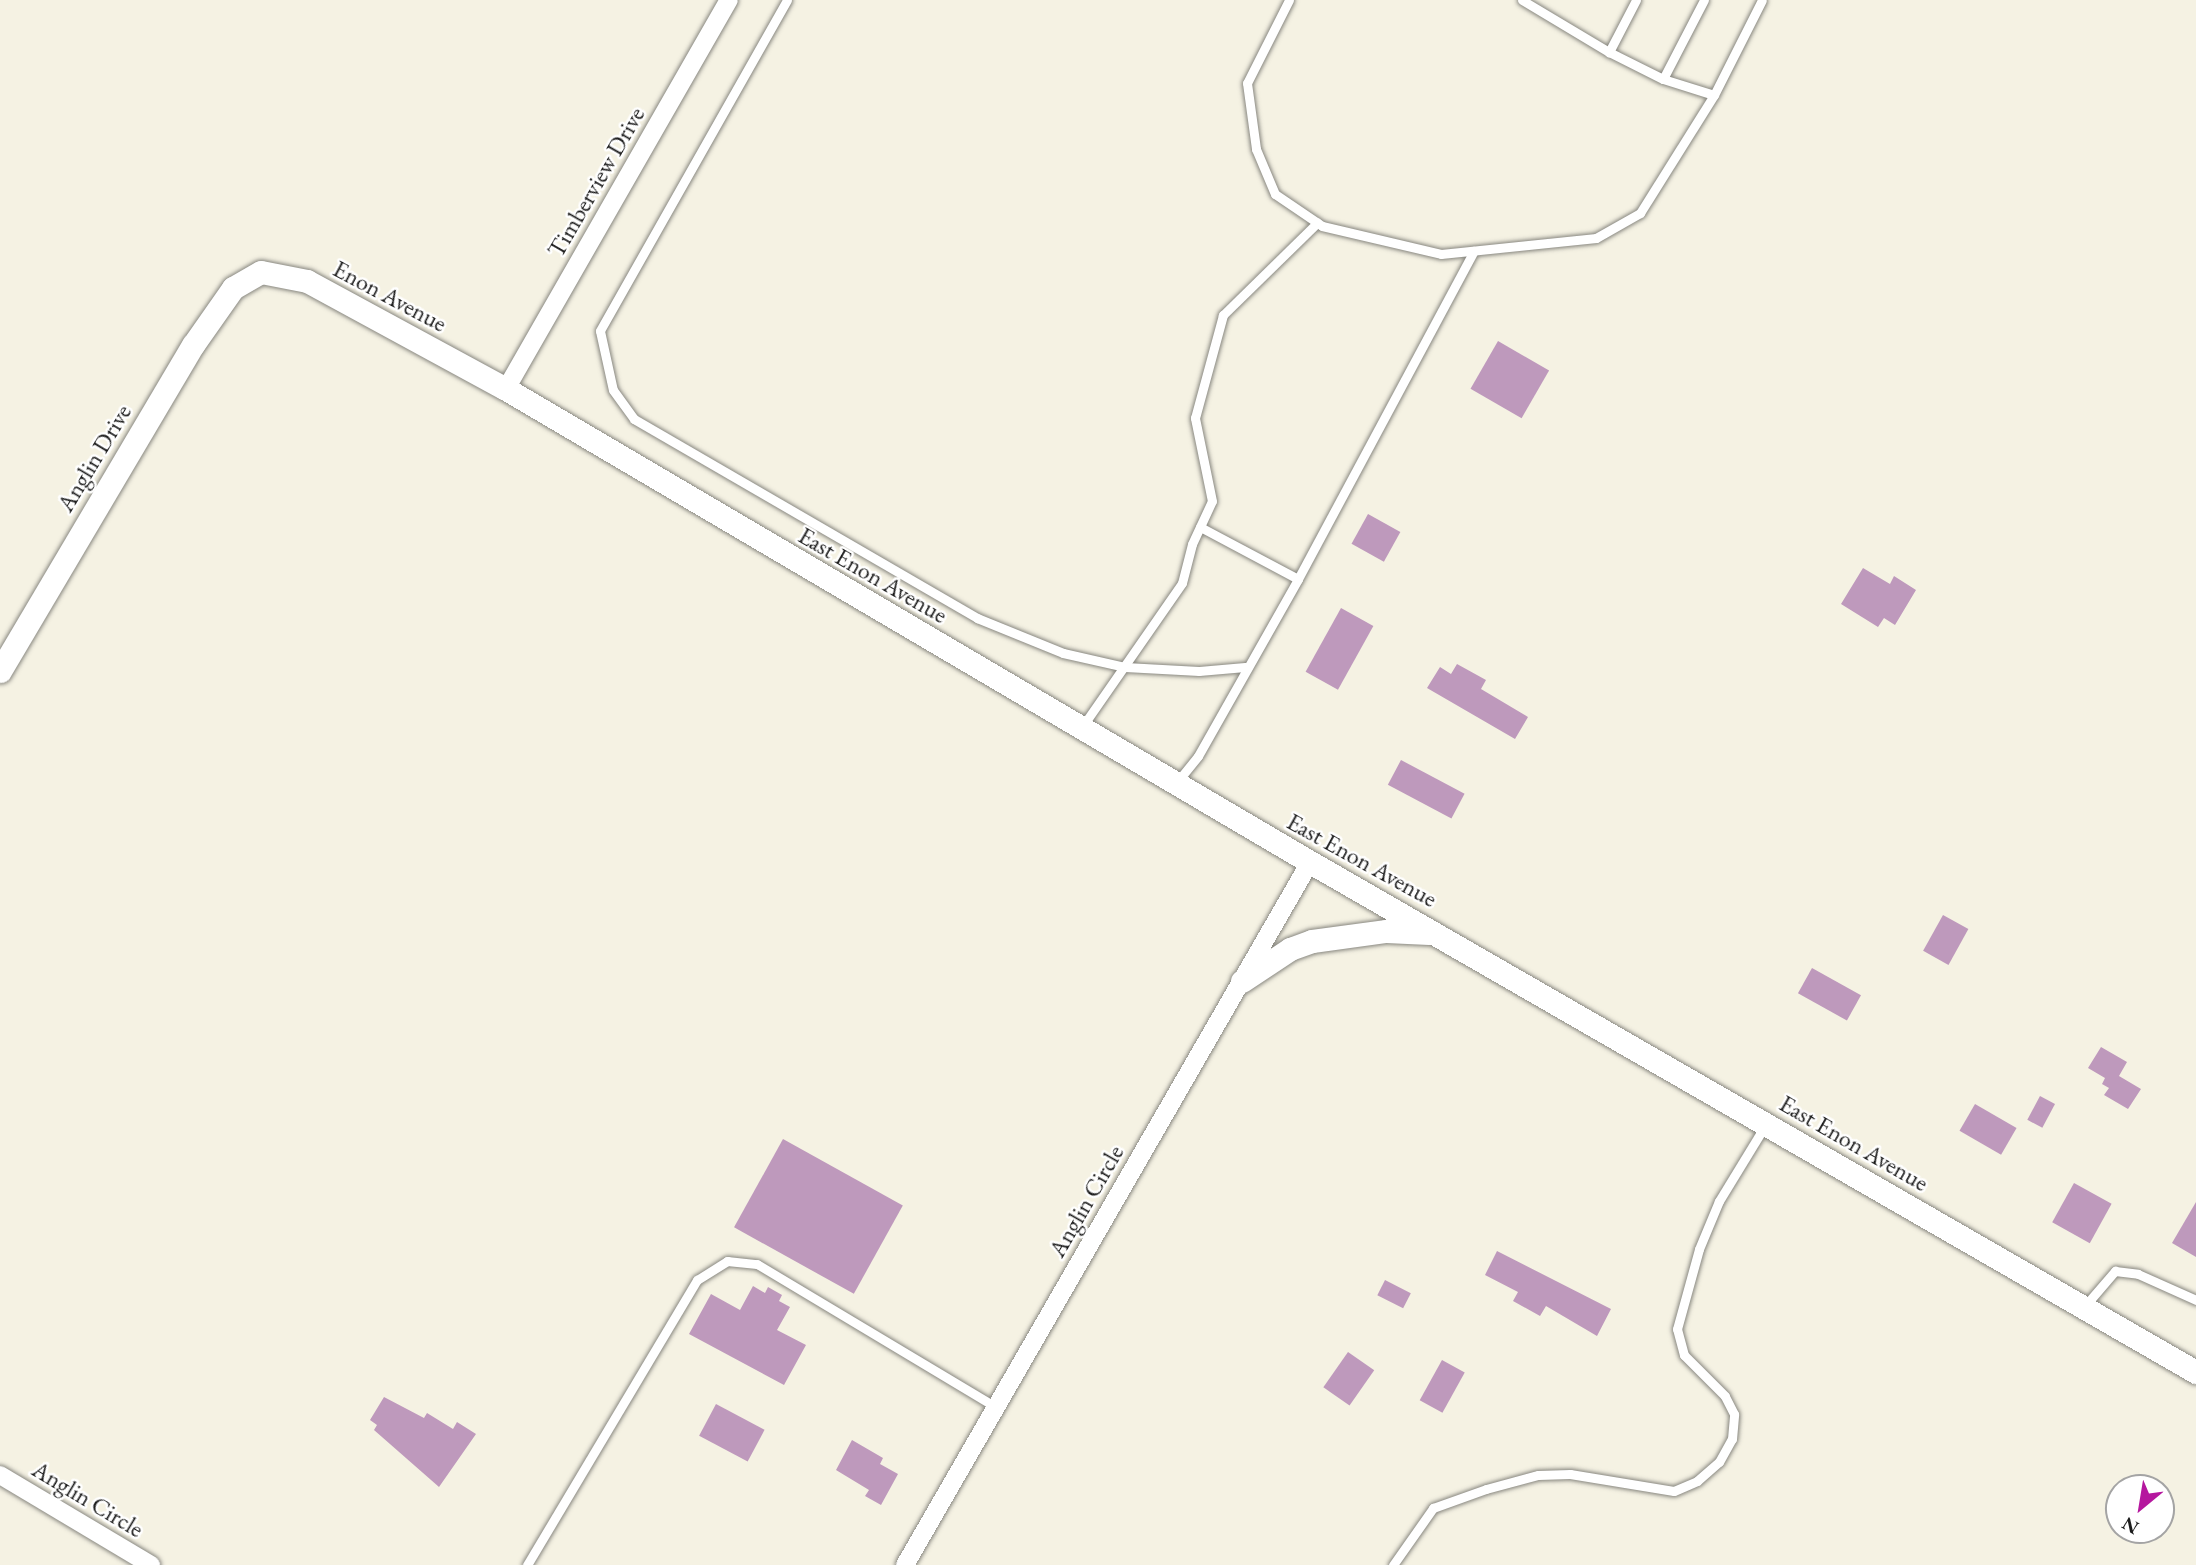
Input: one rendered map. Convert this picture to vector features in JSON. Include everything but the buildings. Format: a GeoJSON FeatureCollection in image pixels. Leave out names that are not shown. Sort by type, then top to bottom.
{"type":"FeatureCollection","features":[{"type":"Feature","properties":{"kind":"street","name":"Timberview Drive"},"geometry":{"type":"LineString","coordinates":[[506,389],[729,0]]}},
{"type":"Feature","properties":{"kind":"street","name":"Enon Avenue"},"geometry":{"type":"LineString","coordinates":[[245,280],[261,272],[307,281],[506,389]]}},
{"type":"Feature","properties":{"kind":"street","name":"Anglin Drive"},"geometry":{"type":"LineString","coordinates":[[0,671],[193,345],[233,288],[245,280]]}},
{"type":"Feature","properties":{"kind":"street","name":"East Enon Avenue"},"geometry":{"type":"LineString","coordinates":[[506,389],[1310,862],[1453,941],[2196,1372]]}},
{"type":"Feature","properties":{"kind":"street","name":"Anglin Circle"},"geometry":{"type":"LineString","coordinates":[[905,1565],[1310,862]]}},
{"type":"Feature","properties":{"kind":"street"},"geometry":{"type":"LineString","coordinates":[[1241,981],[1290,949],[1326,938],[1418,929],[1453,941]]}},
{"type":"Feature","properties":{"kind":"street","name":"Anglin Circle"},"geometry":{"type":"LineString","coordinates":[[0,1475],[151,1565]]}},
{"type":"Feature","properties":{"kind":"lane"},"geometry":{"type":"LineString","coordinates":[[787,0],[600,331],[613,390],[634,419],[977,618],[1063,653],[1125,667],[1199,671],[1245,667]]}},
{"type":"Feature","properties":{"kind":"lane"},"geometry":{"type":"LineString","coordinates":[[1289,0],[1247,83],[1256,149],[1275,194],[1317,223],[1441,254],[1596,238],[1640,212],[1714,95],[1762,0]]}},
{"type":"Feature","properties":{"kind":"lane"},"geometry":{"type":"LineString","coordinates":[[1522,0],[1609,52],[1663,79],[1714,95]]}},
{"type":"Feature","properties":{"kind":"lane"},"geometry":{"type":"LineString","coordinates":[[1609,52],[1636,0]]}},
{"type":"Feature","properties":{"kind":"lane"},"geometry":{"type":"LineString","coordinates":[[1663,79],[1704,0]]}},
{"type":"Feature","properties":{"kind":"lane"},"geometry":{"type":"LineString","coordinates":[[1081,727],[1182,583],[1200,527],[1212,500],[1195,418],[1223,315],[1317,223]]}},
{"type":"Feature","properties":{"kind":"lane"},"geometry":{"type":"LineString","coordinates":[[1176,783],[1198,756],[1245,667],[1298,579],[1474,251]]}},
{"type":"Feature","properties":{"kind":"lane"},"geometry":{"type":"LineString","coordinates":[[1200,527],[1298,579]]}},
{"type":"Feature","properties":{"kind":"lane"},"geometry":{"type":"LineString","coordinates":[[1392,1565],[1433,1508],[1486,1489],[1538,1475],[1570,1474],[1675,1491],[1697,1481],[1719,1462],[1732,1439],[1734,1414],[1725,1396],[1684,1354],[1677,1329],[1709,1225],[1767,1123]]}},
{"type":"Feature","properties":{"kind":"lane"},"geometry":{"type":"LineString","coordinates":[[527,1565],[697,1280],[727,1261],[757,1264],[996,1407]]}},
{"type":"Feature","properties":{"kind":"lane"},"geometry":{"type":"LineString","coordinates":[[2084,1307],[2115,1271],[2138,1274],[2196,1300]]}}]}
